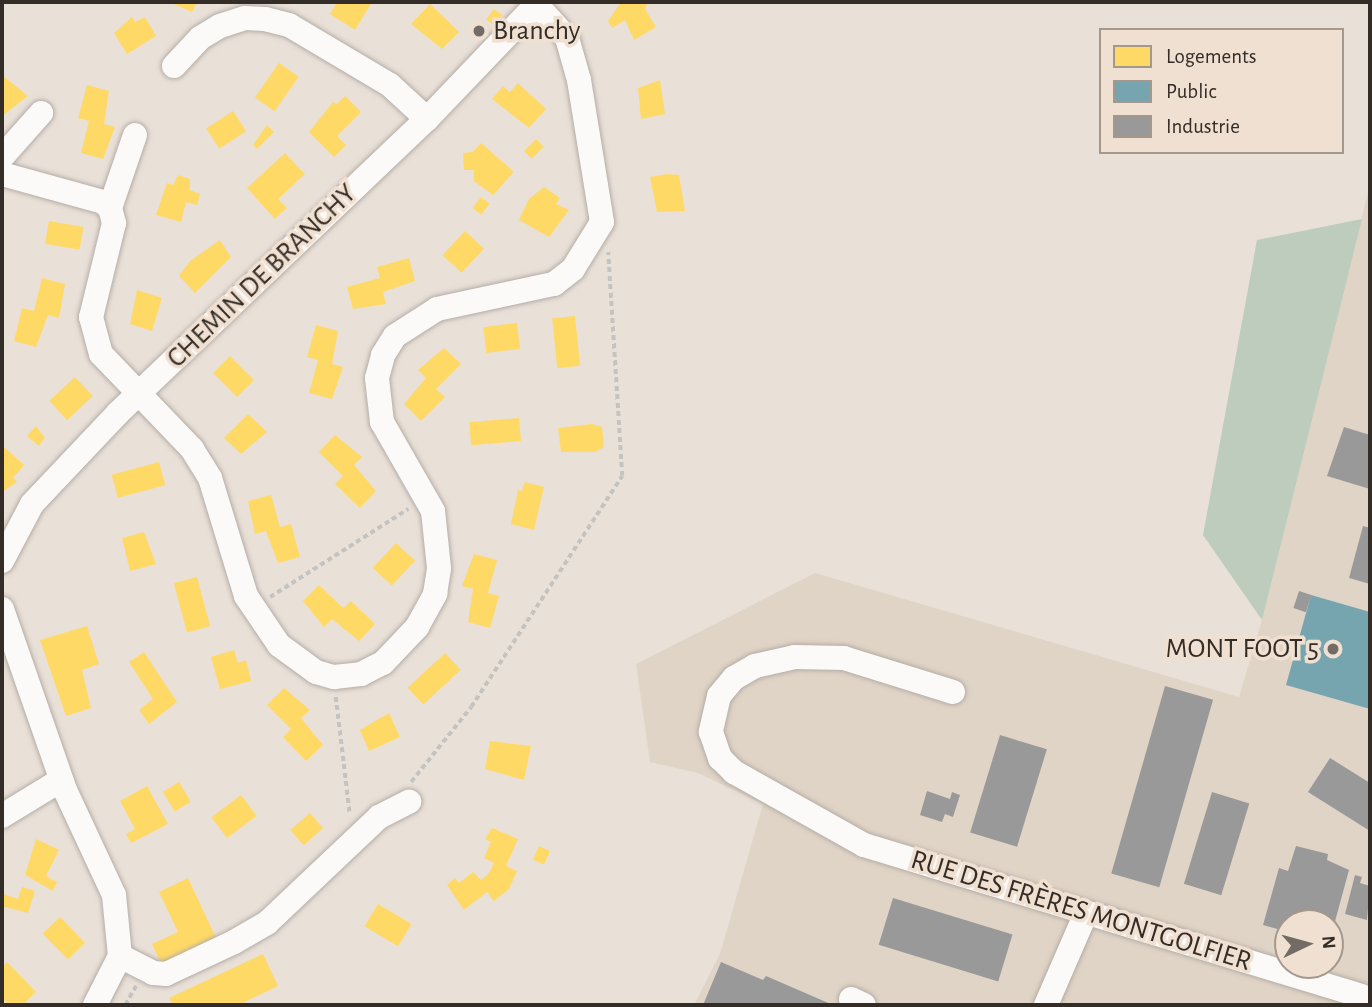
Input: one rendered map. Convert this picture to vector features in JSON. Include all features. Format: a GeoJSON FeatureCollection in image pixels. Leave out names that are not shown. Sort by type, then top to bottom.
{"type":"FeatureCollection","features":[{"type":"Feature","properties":{"kind":"street","name":"CHEMIN DE BRANCHY"},"geometry":{"type":"LineString","coordinates":[[2,561],[32,504],[138,394],[427,119],[538,3]]}},
{"type":"Feature","properties":{"kind":"street"},"geometry":{"type":"LineString","coordinates":[[135,135],[110,208],[114,223],[91,317],[93,335],[114,370],[192,449],[210,478],[252,607],[296,660],[334,677],[361,674],[383,663],[417,627],[435,594],[440,550],[427,498],[382,422],[377,396],[383,355],[395,336],[437,309],[554,284],[573,269],[602,222],[579,80],[568,38],[538,3]]}},
{"type":"Feature","properties":{"kind":"street"},"geometry":{"type":"LineString","coordinates":[[174,66],[200,38],[247,10],[289,25],[390,85],[427,119]]}},
{"type":"Feature","properties":{"kind":"street"},"geometry":{"type":"LineString","coordinates":[[2,158],[41,113]]}},
{"type":"Feature","properties":{"kind":"street"},"geometry":{"type":"LineString","coordinates":[[2,174],[103,202],[110,208]]}},
{"type":"Feature","properties":{"kind":"street"},"geometry":{"type":"LineString","coordinates":[[2,609],[61,780],[114,895],[120,956],[95,1005]]}},
{"type":"Feature","properties":{"kind":"street","name":"RUE DES FRÈRES MONTGOLFIER"},"geometry":{"type":"LineString","coordinates":[[953,692],[820,655],[755,666],[726,686],[712,719],[720,758],[734,772],[774,791],[842,835],[1086,913],[1363,996]]}},
{"type":"Feature","properties":{"kind":"street"},"geometry":{"type":"LineString","coordinates":[[2,816],[61,780]]}},
{"type":"Feature","properties":{"kind":"street"},"geometry":{"type":"LineString","coordinates":[[120,956],[153,973],[166,974],[234,942],[268,922],[379,817],[410,802]]}},
{"type":"Feature","properties":{"kind":"street"},"geometry":{"type":"LineString","coordinates":[[1046,1005],[1086,913]]}},
{"type":"Feature","properties":{"kind":"path"},"geometry":{"type":"LineString","coordinates":[[410,802],[411,778],[471,707],[622,476],[614,315],[602,222]]}},
{"type":"Feature","properties":{"kind":"path"},"geometry":{"type":"LineString","coordinates":[[252,607],[322,568],[427,498]]}},
{"type":"Feature","properties":{"kind":"path"},"geometry":{"type":"LineString","coordinates":[[334,677],[348,811],[364,830]]}},
{"type":"Feature","properties":{"kind":"shaded area"},"geometry":{"type":"Polygon","coordinates":[[[1370,184],[1370,1005],[694,1005],[720,954],[763,804],[698,773],[650,762],[636,664],[815,573],[1239,697],[1262,620],[1370,184]]]}},
{"type":"Feature","properties":{"kind":"green space"},"geometry":{"type":"Polygon","coordinates":[[[1362,219],[1262,620],[1203,535],[1257,240],[1362,219]]]}},
{"type":"Feature","properties":{"kind":"building: Logements"},"geometry":{"type":"Polygon","coordinates":[[[169,2],[197,2],[192,12],[169,2]]]}},
{"type":"Feature","properties":{"kind":"building: Logements"},"geometry":{"type":"Polygon","coordinates":[[[337,2],[372,2],[355,30],[330,14],[337,2]]]}},
{"type":"Feature","properties":{"kind":"building: Logements"},"geometry":{"type":"Polygon","coordinates":[[[621,2],[648,2],[645,9],[656,27],[634,40],[625,20],[612,28],[608,21],[621,2]]]}},
{"type":"Feature","properties":{"kind":"building: Logements"},"geometry":{"type":"Polygon","coordinates":[[[430,4],[459,32],[442,49],[411,24],[430,4]]]}},
{"type":"Feature","properties":{"kind":"building: Logements"},"geometry":{"type":"Polygon","coordinates":[[[494,9],[502,15],[494,25],[486,19],[494,9]]]}},
{"type":"Feature","properties":{"kind":"building: Logements"},"geometry":{"type":"Polygon","coordinates":[[[132,17],[135,22],[145,17],[156,36],[127,54],[114,33],[132,17]]]}},
{"type":"Feature","properties":{"kind":"building: Logements"},"geometry":{"type":"Polygon","coordinates":[[[279,63],[299,77],[275,111],[255,97],[279,63]]]}},
{"type":"Feature","properties":{"kind":"building: Logements"},"geometry":{"type":"Polygon","coordinates":[[[2,75],[28,96],[2,116],[2,75]]]}},
{"type":"Feature","properties":{"kind":"building: Logements"},"geometry":{"type":"Polygon","coordinates":[[[660,80],[665,114],[641,119],[638,88],[660,80]]]}},
{"type":"Feature","properties":{"kind":"building: Logements"},"geometry":{"type":"Polygon","coordinates":[[[518,83],[546,109],[529,128],[492,99],[503,86],[510,92],[518,83]]]}},
{"type":"Feature","properties":{"kind":"building: Logements"},"geometry":{"type":"Polygon","coordinates":[[[87,85],[109,91],[104,124],[115,127],[103,159],[81,153],[89,121],[78,118],[87,85]]]}},
{"type":"Feature","properties":{"kind":"building: Logements"},"geometry":{"type":"Polygon","coordinates":[[[345,96],[361,112],[337,136],[346,145],[334,157],[309,132],[333,102],[337,104],[345,96]]]}},
{"type":"Feature","properties":{"kind":"building: Logements"},"geometry":{"type":"Polygon","coordinates":[[[233,111],[246,131],[219,149],[206,128],[233,111]]]}},
{"type":"Feature","properties":{"kind":"building: Logements"},"geometry":{"type":"Polygon","coordinates":[[[267,125],[274,132],[257,149],[253,145],[267,125]]]}},
{"type":"Feature","properties":{"kind":"building: Logements"},"geometry":{"type":"Polygon","coordinates":[[[536,139],[544,147],[532,159],[524,151],[536,139]]]}},
{"type":"Feature","properties":{"kind":"building: Logements"},"geometry":{"type":"Polygon","coordinates":[[[481,143],[514,172],[493,195],[474,181],[474,170],[464,170],[463,153],[473,152],[481,143]]]}},
{"type":"Feature","properties":{"kind":"building: Logements"},"geometry":{"type":"Polygon","coordinates":[[[285,153],[305,174],[278,199],[287,208],[275,219],[247,188],[285,153]]]}},
{"type":"Feature","properties":{"kind":"building: Logements"},"geometry":{"type":"Polygon","coordinates":[[[178,175],[190,179],[190,190],[200,194],[197,205],[186,202],[181,222],[156,215],[167,183],[173,185],[178,175]]]}},
{"type":"Feature","properties":{"kind":"building: Logements"},"geometry":{"type":"Polygon","coordinates":[[[679,175],[685,211],[657,212],[650,177],[679,175]]]}},
{"type":"Feature","properties":{"kind":"building: Logements"},"geometry":{"type":"Polygon","coordinates":[[[544,187],[560,198],[556,204],[569,210],[549,237],[519,220],[529,199],[544,187]]]}},
{"type":"Feature","properties":{"kind":"building: Logements"},"geometry":{"type":"Polygon","coordinates":[[[481,197],[490,204],[481,215],[472,208],[481,197]]]}},
{"type":"Feature","properties":{"kind":"building: Logements"},"geometry":{"type":"Polygon","coordinates":[[[49,221],[83,227],[79,250],[45,244],[49,221]]]}},
{"type":"Feature","properties":{"kind":"building: Logements"},"geometry":{"type":"Polygon","coordinates":[[[465,231],[484,249],[462,273],[442,255],[465,231]]]}},
{"type":"Feature","properties":{"kind":"building: Logements"},"geometry":{"type":"Polygon","coordinates":[[[220,240],[231,257],[195,293],[179,276],[190,261],[220,240]]]}},
{"type":"Feature","properties":{"kind":"building: Logements"},"geometry":{"type":"Polygon","coordinates":[[[409,258],[415,281],[383,292],[386,304],[353,309],[347,287],[380,278],[377,267],[409,258]]]}},
{"type":"Feature","properties":{"kind":"building: Logements"},"geometry":{"type":"Polygon","coordinates":[[[42,278],[65,284],[59,318],[48,315],[36,347],[14,341],[22,308],[34,311],[42,278]]]}},
{"type":"Feature","properties":{"kind":"building: Logements"},"geometry":{"type":"Polygon","coordinates":[[[137,290],[162,298],[152,331],[130,324],[137,290]]]}},
{"type":"Feature","properties":{"kind":"building: Logements"},"geometry":{"type":"Polygon","coordinates":[[[575,316],[580,366],[557,368],[552,318],[575,316]]]}},
{"type":"Feature","properties":{"kind":"building: Logements"},"geometry":{"type":"Polygon","coordinates":[[[517,323],[520,349],[486,353],[483,327],[517,323]]]}},
{"type":"Feature","properties":{"kind":"building: Logements"},"geometry":{"type":"Polygon","coordinates":[[[316,325],[338,331],[332,364],[343,367],[332,399],[309,393],[318,360],[307,357],[316,325]]]}},
{"type":"Feature","properties":{"kind":"building: Logements"},"geometry":{"type":"Polygon","coordinates":[[[444,348],[461,364],[436,389],[445,397],[421,421],[404,404],[426,378],[418,370],[444,348]]]}},
{"type":"Feature","properties":{"kind":"building: Logements"},"geometry":{"type":"Polygon","coordinates":[[[230,356],[254,380],[237,397],[213,373],[230,356]]]}},
{"type":"Feature","properties":{"kind":"building: Logements"},"geometry":{"type":"Polygon","coordinates":[[[75,377],[93,396],[67,420],[49,401],[75,377]]]}},
{"type":"Feature","properties":{"kind":"building: Logements"},"geometry":{"type":"Polygon","coordinates":[[[248,414],[267,432],[241,454],[224,438],[248,414]]]}},
{"type":"Feature","properties":{"kind":"building: Logements"},"geometry":{"type":"Polygon","coordinates":[[[519,418],[521,441],[471,445],[469,422],[519,418]]]}},
{"type":"Feature","properties":{"kind":"building: Logements"},"geometry":{"type":"Polygon","coordinates":[[[592,424],[602,427],[604,447],[595,452],[561,452],[558,428],[592,424]]]}},
{"type":"Feature","properties":{"kind":"building: Logements"},"geometry":{"type":"Polygon","coordinates":[[[36,426],[45,438],[39,446],[27,436],[36,426]]]}},
{"type":"Feature","properties":{"kind":"building: Logements"},"geometry":{"type":"Polygon","coordinates":[[[335,435],[362,457],[354,465],[376,491],[360,508],[335,484],[343,476],[319,452],[335,435]]]}},
{"type":"Feature","properties":{"kind":"building: Logements"},"geometry":{"type":"Polygon","coordinates":[[[2,445],[24,465],[13,478],[17,482],[2,492],[2,445]]]}},
{"type":"Feature","properties":{"kind":"building: Logements"},"geometry":{"type":"Polygon","coordinates":[[[159,462],[165,485],[118,498],[112,475],[159,462]]]}},
{"type":"Feature","properties":{"kind":"building: Logements"},"geometry":{"type":"Polygon","coordinates":[[[525,482],[544,487],[534,530],[511,524],[518,490],[522,491],[525,482]]]}},
{"type":"Feature","properties":{"kind":"building: Logements"},"geometry":{"type":"Polygon","coordinates":[[[271,495],[280,527],[291,524],[300,557],[278,563],[266,531],[255,534],[248,501],[271,495]]]}},
{"type":"Feature","properties":{"kind":"building: Logements"},"geometry":{"type":"Polygon","coordinates":[[[144,532],[156,564],[130,571],[122,538],[144,532]]]}},
{"type":"Feature","properties":{"kind":"building: Logements"},"geometry":{"type":"Polygon","coordinates":[[[396,543],[415,561],[392,586],[373,568],[396,543]]]}},
{"type":"Feature","properties":{"kind":"building: Logements"},"geometry":{"type":"Polygon","coordinates":[[[474,554],[497,560],[488,593],[499,596],[490,628],[468,622],[473,589],[462,586],[474,554]]]}},
{"type":"Feature","properties":{"kind":"building: Logements"},"geometry":{"type":"Polygon","coordinates":[[[197,577],[210,626],[187,632],[174,583],[197,577]]]}},
{"type":"Feature","properties":{"kind":"building: Logements"},"geometry":{"type":"Polygon","coordinates":[[[319,585],[343,608],[351,601],[375,624],[359,641],[332,619],[324,627],[303,601],[319,585]]]}},
{"type":"Feature","properties":{"kind":"building: Logements"},"geometry":{"type":"Polygon","coordinates":[[[87,626],[99,664],[82,670],[91,708],[66,716],[40,640],[87,626]]]}},
{"type":"Feature","properties":{"kind":"building: Logements"},"geometry":{"type":"Polygon","coordinates":[[[234,650],[238,663],[246,660],[251,681],[220,689],[211,657],[234,650]]]}},
{"type":"Feature","properties":{"kind":"building: Logements"},"geometry":{"type":"Polygon","coordinates":[[[144,652],[177,702],[149,724],[139,710],[153,699],[129,662],[144,652]]]}},
{"type":"Feature","properties":{"kind":"building: Logements"},"geometry":{"type":"Polygon","coordinates":[[[445,653],[461,670],[423,705],[408,688],[445,653]]]}},
{"type":"Feature","properties":{"kind":"building: Logements"},"geometry":{"type":"Polygon","coordinates":[[[284,688],[310,710],[301,718],[323,745],[306,761],[283,737],[291,729],[267,705],[284,688]]]}},
{"type":"Feature","properties":{"kind":"building: Logements"},"geometry":{"type":"Polygon","coordinates":[[[389,713],[400,737],[369,751],[360,730],[389,713]]]}},
{"type":"Feature","properties":{"kind":"building: Logements"},"geometry":{"type":"Polygon","coordinates":[[[490,741],[531,746],[524,780],[485,769],[490,741]]]}},
{"type":"Feature","properties":{"kind":"building: Logements"},"geometry":{"type":"Polygon","coordinates":[[[179,782],[191,802],[175,812],[163,792],[179,782]]]}},
{"type":"Feature","properties":{"kind":"building: Logements"},"geometry":{"type":"Polygon","coordinates":[[[147,786],[168,824],[131,843],[126,834],[135,829],[120,801],[147,786]]]}},
{"type":"Feature","properties":{"kind":"building: Logements"},"geometry":{"type":"Polygon","coordinates":[[[241,795],[257,816],[227,838],[211,817],[241,795]]]}},
{"type":"Feature","properties":{"kind":"building: Logements"},"geometry":{"type":"Polygon","coordinates":[[[310,813],[323,828],[303,845],[290,830],[310,813]]]}},
{"type":"Feature","properties":{"kind":"building: Logements"},"geometry":{"type":"Polygon","coordinates":[[[492,828],[518,839],[506,866],[517,871],[509,889],[494,901],[487,892],[464,910],[447,885],[455,878],[459,883],[473,872],[481,880],[489,873],[494,863],[484,858],[491,842],[485,839],[492,828]]]}},
{"type":"Feature","properties":{"kind":"building: Logements"},"geometry":{"type":"Polygon","coordinates":[[[36,839],[59,850],[46,876],[57,882],[53,891],[25,875],[36,839]]]}},
{"type":"Feature","properties":{"kind":"building: Logements"},"geometry":{"type":"Polygon","coordinates":[[[539,846],[550,851],[544,865],[533,860],[539,846]]]}},
{"type":"Feature","properties":{"kind":"building: Logements"},"geometry":{"type":"Polygon","coordinates":[[[188,878],[217,940],[162,966],[152,944],[178,932],[159,892],[188,878]]]}},
{"type":"Feature","properties":{"kind":"building: Logements"},"geometry":{"type":"Polygon","coordinates":[[[22,887],[35,891],[28,913],[2,906],[4,894],[18,899],[22,887]]]}},
{"type":"Feature","properties":{"kind":"building: Logements"},"geometry":{"type":"Polygon","coordinates":[[[378,904],[411,924],[398,946],[365,926],[378,904]]]}},
{"type":"Feature","properties":{"kind":"building: Logements"},"geometry":{"type":"Polygon","coordinates":[[[60,917],[85,943],[68,960],[43,934],[60,917]]]}},
{"type":"Feature","properties":{"kind":"building: Logements"},"geometry":{"type":"Polygon","coordinates":[[[263,954],[278,986],[238,1005],[173,1005],[169,998],[263,954]]]}},
{"type":"Feature","properties":{"kind":"building: Logements"},"geometry":{"type":"Polygon","coordinates":[[[7,962],[36,992],[22,1005],[9,1005],[2,998],[2,967],[7,962]]]}},
{"type":"Feature","properties":{"kind":"building: Public","name":"MONT FOOT 5"},"geometry":{"type":"Polygon","coordinates":[[[1311,595],[1370,612],[1370,709],[1286,685],[1311,595]]]}},
{"type":"Feature","properties":{"kind":"building: Industrie"},"geometry":{"type":"Polygon","coordinates":[[[1344,427],[1370,435],[1370,489],[1327,476],[1344,427]]]}},
{"type":"Feature","properties":{"kind":"building: Industrie"},"geometry":{"type":"Polygon","coordinates":[[[1363,526],[1370,528],[1370,584],[1349,578],[1363,526]]]}},
{"type":"Feature","properties":{"kind":"building: Industrie"},"geometry":{"type":"Polygon","coordinates":[[[1299,591],[1311,595],[1306,612],[1293,608],[1299,591]]]}},
{"type":"Feature","properties":{"kind":"building: Industrie"},"geometry":{"type":"Polygon","coordinates":[[[1165,686],[1213,700],[1159,887],[1111,873],[1165,686]]]}},
{"type":"Feature","properties":{"kind":"building: Industrie"},"geometry":{"type":"Polygon","coordinates":[[[1000,735],[1047,749],[1017,847],[970,833],[1000,735]]]}},
{"type":"Feature","properties":{"kind":"building: Industrie"},"geometry":{"type":"Polygon","coordinates":[[[1330,758],[1370,783],[1370,831],[1308,792],[1330,758]]]}},
{"type":"Feature","properties":{"kind":"building: Industrie"},"geometry":{"type":"Polygon","coordinates":[[[927,791],[950,799],[952,792],[960,795],[953,817],[945,814],[942,822],[920,815],[927,791]]]}},
{"type":"Feature","properties":{"kind":"building: Industrie"},"geometry":{"type":"Polygon","coordinates":[[[1212,792],[1249,803],[1221,895],[1184,884],[1212,792]]]}},
{"type":"Feature","properties":{"kind":"building: Industrie"},"geometry":{"type":"Polygon","coordinates":[[[1296,846],[1328,854],[1327,860],[1349,870],[1338,909],[1274,909],[1274,928],[1263,925],[1279,868],[1288,871],[1296,846]]]}},
{"type":"Feature","properties":{"kind":"building: Industrie"},"geometry":{"type":"Polygon","coordinates":[[[1355,875],[1362,877],[1360,883],[1370,886],[1367,920],[1345,914],[1355,875]]]}},
{"type":"Feature","properties":{"kind":"building: Industrie"},"geometry":{"type":"Polygon","coordinates":[[[893,898],[1013,935],[998,981],[879,945],[893,898]]]}},
{"type":"Feature","properties":{"kind":"building: Industrie"},"geometry":{"type":"Polygon","coordinates":[[[721,962],[763,980],[766,976],[833,1005],[703,1005],[721,962]]]}},
{"type":"Feature","properties":{"kind":"place","name":"Branchy"},"geometry":{"type":"Point","coordinates":[479,31]}},
{"type":"Feature","properties":{"kind":"place","name":"MONT FOOT 5"},"geometry":{"type":"Point","coordinates":[1333,649]}}]}
